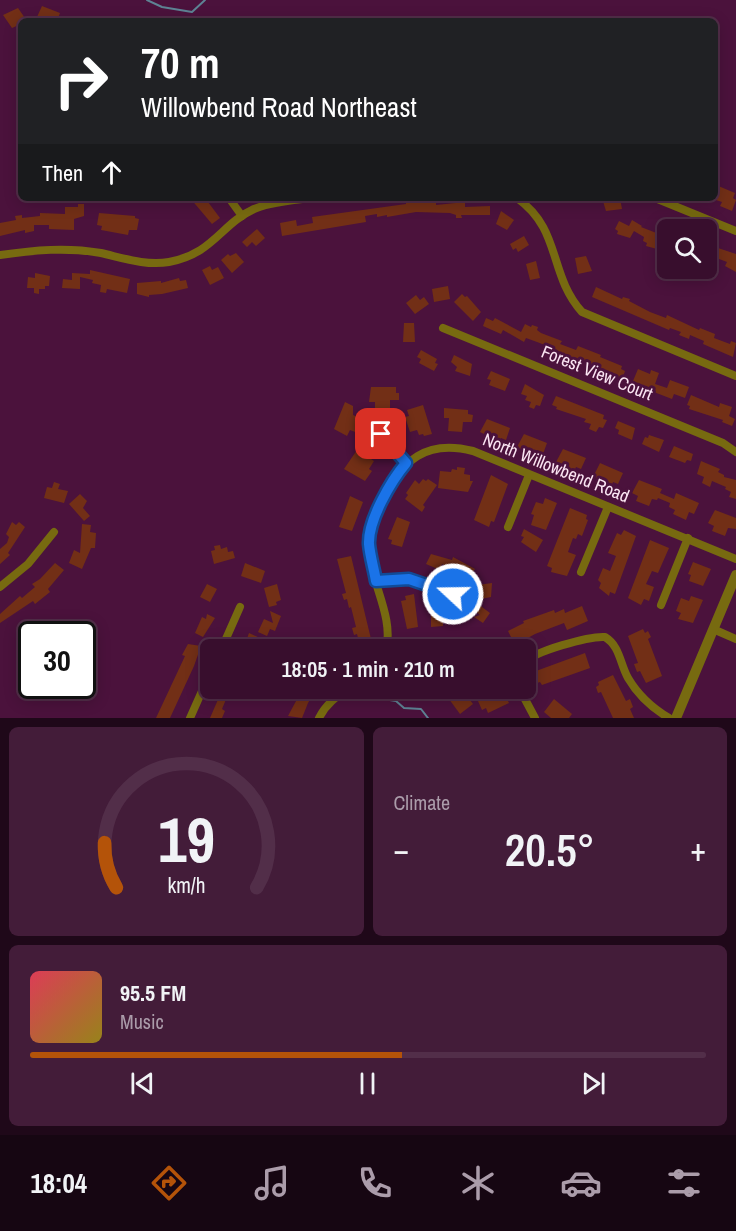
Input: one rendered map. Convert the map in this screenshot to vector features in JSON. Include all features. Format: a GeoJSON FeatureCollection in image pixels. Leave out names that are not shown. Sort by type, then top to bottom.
{"type":"FeatureCollection","features":[{"type":"Feature","properties":{"kind":"street"},"geometry":{"type":"LineString","coordinates":[[231,201],[242,216]]}},
{"type":"Feature","properties":{"kind":"street"},"geometry":{"type":"LineString","coordinates":[[0,255],[29,250],[65,249],[100,253],[134,261],[167,262],[186,257],[205,248],[242,216],[266,205],[290,201]]}},
{"type":"Feature","properties":{"kind":"street"},"geometry":{"type":"LineString","coordinates":[[520,201],[542,221],[549,236],[566,292],[582,312],[736,376]]}},
{"type":"Feature","properties":{"kind":"street"},"geometry":{"type":"LineString","coordinates":[[662,201],[736,231]]}},
{"type":"Feature","properties":{"kind":"street","name":"Forest View Court"},"geometry":{"type":"LineString","coordinates":[[443,328],[723,443],[736,452]]}},
{"type":"Feature","properties":{"kind":"street"},"geometry":{"type":"LineString","coordinates":[[381,434],[406,463]]}},
{"type":"Feature","properties":{"kind":"street","name":"North Willowbend Road"},"geometry":{"type":"LineString","coordinates":[[387,639],[388,630],[369,542],[381,503],[396,475],[406,463],[435,448],[457,447],[736,558]]}},
{"type":"Feature","properties":{"kind":"street"},"geometry":{"type":"LineString","coordinates":[[508,527],[529,475]]}},
{"type":"Feature","properties":{"kind":"street"},"geometry":{"type":"LineString","coordinates":[[581,572],[608,507]]}},
{"type":"Feature","properties":{"kind":"street"},"geometry":{"type":"LineString","coordinates":[[0,587],[28,564],[54,532]]}},
{"type":"Feature","properties":{"kind":"street"},"geometry":{"type":"LineString","coordinates":[[661,605],[688,538]]}},
{"type":"Feature","properties":{"kind":"street"},"geometry":{"type":"LineString","coordinates":[[676,718],[736,576]]}},
{"type":"Feature","properties":{"kind":"street"},"geometry":{"type":"LineString","coordinates":[[376,581],[409,579],[453,594]]}},
{"type":"Feature","properties":{"kind":"street"},"geometry":{"type":"LineString","coordinates":[[226,639],[240,607]]}},
{"type":"Feature","properties":{"kind":"street"},"geometry":{"type":"LineString","coordinates":[[713,629],[736,639]]}},
{"type":"Feature","properties":{"kind":"street"},"geometry":{"type":"LineString","coordinates":[[536,655],[597,636],[605,637],[616,646],[627,677],[641,697],[669,718]]}},
{"type":"Feature","properties":{"kind":"street"},"geometry":{"type":"LineString","coordinates":[[190,718],[200,696]]}},
{"type":"Feature","properties":{"kind":"street"},"geometry":{"type":"LineString","coordinates":[[319,718],[325,707],[335,699]]}},
{"type":"Feature","properties":{"kind":"street"},"geometry":{"type":"LineString","coordinates":[[525,699],[535,718]]}},
{"type":"Feature","properties":{"kind":"building"},"geometry":{"type":"Polygon","coordinates":[[[42,6],[60,13],[58,18],[37,17],[42,6]]]}},
{"type":"Feature","properties":{"kind":"building"},"geometry":{"type":"Polygon","coordinates":[[[18,8],[25,18],[18,18],[18,25],[12,28],[3,15],[18,8]]]}},
{"type":"Feature","properties":{"kind":"building"},"geometry":{"type":"Polygon","coordinates":[[[718,186],[735,193],[733,198],[736,200],[732,211],[720,206],[722,202],[718,201],[718,186]]]}},
{"type":"Feature","properties":{"kind":"building"},"geometry":{"type":"Polygon","coordinates":[[[193,201],[207,201],[220,218],[212,224],[193,201]]]}},
{"type":"Feature","properties":{"kind":"building"},"geometry":{"type":"Polygon","coordinates":[[[406,201],[436,203],[436,205],[465,202],[465,207],[490,206],[490,215],[461,215],[462,218],[456,218],[456,215],[450,213],[416,212],[387,217],[387,215],[377,217],[377,214],[365,216],[366,222],[282,236],[280,223],[296,220],[297,226],[313,223],[312,217],[406,204],[406,201]]]}},
{"type":"Feature","properties":{"kind":"building"},"geometry":{"type":"Polygon","coordinates":[[[603,201],[621,201],[622,209],[606,211],[603,201]]]}},
{"type":"Feature","properties":{"kind":"building"},"geometry":{"type":"Polygon","coordinates":[[[78,204],[84,204],[84,216],[74,219],[74,230],[49,229],[49,225],[34,225],[34,231],[25,233],[25,230],[0,236],[0,223],[16,220],[15,216],[22,215],[22,218],[40,216],[40,213],[65,214],[65,207],[78,207],[78,204]]]}},
{"type":"Feature","properties":{"kind":"building"},"geometry":{"type":"Polygon","coordinates":[[[501,211],[514,220],[507,230],[496,224],[501,211]]]}},
{"type":"Feature","properties":{"kind":"building"},"geometry":{"type":"Polygon","coordinates":[[[99,213],[135,216],[139,219],[137,230],[129,230],[128,235],[101,230],[102,226],[97,225],[99,213]]]}},
{"type":"Feature","properties":{"kind":"building"},"geometry":{"type":"Polygon","coordinates":[[[632,220],[641,227],[657,233],[657,249],[646,246],[647,243],[643,241],[644,237],[634,231],[630,238],[617,234],[618,231],[615,229],[619,221],[629,226],[632,220]]]}},
{"type":"Feature","properties":{"kind":"building"},"geometry":{"type":"Polygon","coordinates":[[[257,229],[265,238],[256,246],[252,242],[247,247],[242,242],[257,229]]]}},
{"type":"Feature","properties":{"kind":"building"},"geometry":{"type":"Polygon","coordinates":[[[524,236],[529,245],[518,252],[516,248],[513,250],[510,244],[524,236]]]}},
{"type":"Feature","properties":{"kind":"building"},"geometry":{"type":"Polygon","coordinates":[[[717,247],[736,254],[736,272],[725,266],[727,262],[717,258],[717,247]]]}},
{"type":"Feature","properties":{"kind":"building"},"geometry":{"type":"Polygon","coordinates":[[[236,253],[244,262],[232,273],[221,260],[228,254],[230,256],[236,253]]]}},
{"type":"Feature","properties":{"kind":"building"},"geometry":{"type":"Polygon","coordinates":[[[586,256],[592,271],[578,274],[575,258],[586,256]]]}},
{"type":"Feature","properties":{"kind":"building"},"geometry":{"type":"Polygon","coordinates":[[[536,261],[540,278],[530,280],[526,264],[536,261]]]}},
{"type":"Feature","properties":{"kind":"building"},"geometry":{"type":"Polygon","coordinates":[[[210,266],[212,270],[218,267],[224,278],[210,285],[202,270],[210,266]]]}},
{"type":"Feature","properties":{"kind":"building"},"geometry":{"type":"Polygon","coordinates":[[[90,270],[130,279],[127,293],[107,289],[106,293],[100,292],[101,285],[92,283],[93,280],[80,277],[80,289],[62,288],[63,279],[72,280],[72,273],[90,274],[90,270]]]}},
{"type":"Feature","properties":{"kind":"building"},"geometry":{"type":"Polygon","coordinates":[[[35,273],[50,276],[49,286],[39,289],[39,294],[34,293],[34,288],[27,288],[28,277],[35,278],[35,273]]]}},
{"type":"Feature","properties":{"kind":"building"},"geometry":{"type":"Polygon","coordinates":[[[179,278],[180,281],[186,280],[188,288],[149,295],[149,297],[137,294],[137,283],[161,281],[161,283],[179,278]]]}},
{"type":"Feature","properties":{"kind":"building"},"geometry":{"type":"Polygon","coordinates":[[[448,286],[450,299],[434,302],[432,289],[448,286]]]}},
{"type":"Feature","properties":{"kind":"building"},"geometry":{"type":"Polygon","coordinates":[[[596,287],[622,299],[623,297],[630,299],[629,301],[650,312],[666,318],[667,315],[699,330],[700,328],[715,334],[714,338],[730,344],[731,341],[736,343],[733,357],[703,344],[704,341],[690,335],[689,339],[679,335],[681,332],[670,328],[669,330],[592,297],[596,287]]]}},
{"type":"Feature","properties":{"kind":"building"},"geometry":{"type":"Polygon","coordinates":[[[462,294],[467,296],[481,312],[473,321],[454,302],[462,294]]]}},
{"type":"Feature","properties":{"kind":"building"},"geometry":{"type":"Polygon","coordinates":[[[416,295],[420,300],[424,297],[429,304],[415,314],[406,303],[416,295]]]}},
{"type":"Feature","properties":{"kind":"building"},"geometry":{"type":"Polygon","coordinates":[[[486,318],[493,321],[495,318],[521,332],[525,324],[531,327],[532,325],[538,327],[537,330],[541,333],[562,341],[560,344],[576,350],[578,346],[601,355],[600,357],[622,366],[621,369],[625,371],[622,380],[554,355],[556,351],[549,349],[550,347],[526,338],[524,342],[503,330],[501,334],[483,326],[486,318]]]}},
{"type":"Feature","properties":{"kind":"building"},"geometry":{"type":"Polygon","coordinates":[[[404,323],[414,323],[415,342],[403,342],[404,323]]]}},
{"type":"Feature","properties":{"kind":"building"},"geometry":{"type":"Polygon","coordinates":[[[421,350],[437,359],[435,363],[438,364],[434,371],[419,363],[421,359],[417,357],[421,350]]]}},
{"type":"Feature","properties":{"kind":"building"},"geometry":{"type":"Polygon","coordinates":[[[454,355],[472,364],[470,376],[455,371],[457,367],[451,362],[454,355]]]}},
{"type":"Feature","properties":{"kind":"building"},"geometry":{"type":"Polygon","coordinates":[[[638,369],[650,374],[651,370],[659,373],[655,384],[667,388],[670,380],[689,387],[685,398],[674,394],[672,399],[646,389],[647,387],[633,381],[638,369]]]}},
{"type":"Feature","properties":{"kind":"building"},"geometry":{"type":"Polygon","coordinates":[[[491,371],[510,379],[505,391],[489,385],[491,380],[487,379],[491,371]]]}},
{"type":"Feature","properties":{"kind":"building"},"geometry":{"type":"Polygon","coordinates":[[[525,384],[544,395],[540,406],[536,405],[534,409],[529,407],[531,402],[525,400],[527,396],[521,394],[525,384]]]}},
{"type":"Feature","properties":{"kind":"building"},"geometry":{"type":"Polygon","coordinates":[[[371,387],[396,387],[399,400],[390,400],[390,408],[375,408],[375,402],[369,402],[371,387]]]}},
{"type":"Feature","properties":{"kind":"building"},"geometry":{"type":"Polygon","coordinates":[[[691,395],[719,407],[720,403],[732,407],[729,416],[735,419],[732,426],[722,422],[723,420],[689,409],[690,406],[687,405],[691,395]]]}},
{"type":"Feature","properties":{"kind":"building"},"geometry":{"type":"Polygon","coordinates":[[[556,396],[604,415],[603,419],[607,420],[603,428],[599,427],[596,432],[589,429],[591,424],[584,422],[586,419],[556,409],[557,407],[552,405],[556,396]]]}},
{"type":"Feature","properties":{"kind":"building"},"geometry":{"type":"Polygon","coordinates":[[[345,402],[353,406],[353,415],[360,418],[355,432],[350,430],[347,436],[334,429],[345,402]]]}},
{"type":"Feature","properties":{"kind":"building"},"geometry":{"type":"Polygon","coordinates":[[[423,405],[432,434],[424,436],[419,435],[417,430],[410,432],[405,417],[409,416],[407,410],[423,405]]]}},
{"type":"Feature","properties":{"kind":"building"},"geometry":{"type":"Polygon","coordinates":[[[444,408],[468,410],[468,414],[473,415],[472,422],[463,422],[462,432],[448,431],[449,418],[444,418],[444,408]]]}},
{"type":"Feature","properties":{"kind":"building"},"geometry":{"type":"Polygon","coordinates":[[[487,419],[510,428],[506,440],[501,438],[498,445],[484,440],[486,435],[480,432],[487,419]]]}},
{"type":"Feature","properties":{"kind":"building"},"geometry":{"type":"Polygon","coordinates":[[[618,421],[635,428],[632,440],[618,434],[619,430],[615,428],[618,421]]]}},
{"type":"Feature","properties":{"kind":"building"},"geometry":{"type":"Polygon","coordinates":[[[524,434],[547,443],[543,454],[538,453],[535,460],[521,455],[523,450],[517,447],[524,434]]]}},
{"type":"Feature","properties":{"kind":"building"},"geometry":{"type":"Polygon","coordinates":[[[649,435],[664,440],[659,452],[642,444],[645,437],[648,438],[649,435]]]}},
{"type":"Feature","properties":{"kind":"building"},"geometry":{"type":"Polygon","coordinates":[[[674,446],[693,454],[691,461],[687,460],[685,463],[669,457],[674,446]]]}},
{"type":"Feature","properties":{"kind":"building"},"geometry":{"type":"Polygon","coordinates":[[[563,449],[586,458],[581,469],[576,467],[573,475],[560,470],[562,465],[556,462],[563,449]]]}},
{"type":"Feature","properties":{"kind":"building"},"geometry":{"type":"Polygon","coordinates":[[[357,450],[374,461],[369,469],[372,471],[365,481],[344,469],[357,450]]]}},
{"type":"Feature","properties":{"kind":"building"},"geometry":{"type":"Polygon","coordinates":[[[701,461],[720,469],[718,472],[724,477],[736,480],[736,499],[729,497],[731,492],[725,489],[726,487],[712,481],[710,487],[702,483],[704,477],[697,474],[701,461]]]}},
{"type":"Feature","properties":{"kind":"building"},"geometry":{"type":"Polygon","coordinates":[[[600,463],[623,473],[618,484],[613,482],[610,490],[597,484],[599,479],[593,477],[600,463]]]}},
{"type":"Feature","properties":{"kind":"building"},"geometry":{"type":"Polygon","coordinates":[[[457,467],[465,468],[464,474],[470,475],[470,481],[473,481],[468,492],[438,488],[440,471],[451,472],[452,469],[457,470],[457,467]]]}},
{"type":"Feature","properties":{"kind":"building"},"geometry":{"type":"Polygon","coordinates":[[[491,475],[508,484],[494,522],[491,521],[489,527],[474,520],[491,475]]]}},
{"type":"Feature","properties":{"kind":"building"},"geometry":{"type":"Polygon","coordinates":[[[423,479],[426,481],[428,479],[437,485],[423,505],[425,507],[422,512],[405,499],[408,495],[406,493],[415,480],[419,484],[423,479]]]}},
{"type":"Feature","properties":{"kind":"building"},"geometry":{"type":"Polygon","coordinates":[[[639,480],[662,489],[660,493],[674,499],[676,493],[699,503],[694,514],[689,512],[686,520],[673,514],[675,510],[669,507],[670,503],[658,498],[657,500],[652,499],[649,506],[636,501],[638,496],[632,493],[639,480]]]}},
{"type":"Feature","properties":{"kind":"building"},"geometry":{"type":"Polygon","coordinates":[[[54,482],[60,484],[58,489],[68,491],[64,503],[44,498],[47,487],[52,488],[54,482]]]}},
{"type":"Feature","properties":{"kind":"building"},"geometry":{"type":"Polygon","coordinates":[[[80,494],[87,501],[83,508],[90,516],[84,521],[69,504],[80,494]]]}},
{"type":"Feature","properties":{"kind":"building"},"geometry":{"type":"Polygon","coordinates":[[[350,496],[363,502],[352,531],[339,527],[350,496]]]}},
{"type":"Feature","properties":{"kind":"building"},"geometry":{"type":"Polygon","coordinates":[[[545,498],[557,503],[546,530],[531,525],[534,515],[531,514],[536,502],[543,504],[545,498]]]}},
{"type":"Feature","properties":{"kind":"building"},"geometry":{"type":"Polygon","coordinates":[[[570,508],[587,515],[588,520],[582,536],[578,534],[576,539],[573,538],[568,552],[576,555],[567,576],[551,572],[552,568],[547,566],[570,508]]]}},
{"type":"Feature","properties":{"kind":"building"},"geometry":{"type":"Polygon","coordinates":[[[715,510],[736,518],[736,529],[728,528],[725,536],[712,531],[714,526],[708,523],[715,510]]]}},
{"type":"Feature","properties":{"kind":"building"},"geometry":{"type":"Polygon","coordinates":[[[397,517],[410,522],[402,547],[391,544],[392,540],[388,539],[397,517]]]}},
{"type":"Feature","properties":{"kind":"building"},"geometry":{"type":"Polygon","coordinates":[[[12,522],[16,525],[19,522],[25,527],[8,553],[10,555],[0,564],[0,549],[7,543],[9,537],[6,534],[12,522]]]}},
{"type":"Feature","properties":{"kind":"building"},"geometry":{"type":"Polygon","coordinates":[[[82,524],[91,525],[90,532],[96,533],[95,548],[91,548],[82,569],[69,563],[74,550],[80,553],[82,524]]]}},
{"type":"Feature","properties":{"kind":"building"},"geometry":{"type":"Polygon","coordinates":[[[524,529],[543,540],[536,552],[521,542],[524,529]]]}},
{"type":"Feature","properties":{"kind":"building"},"geometry":{"type":"Polygon","coordinates":[[[624,530],[636,536],[615,594],[610,592],[609,596],[599,588],[601,583],[598,580],[603,568],[610,571],[616,556],[608,553],[617,533],[621,535],[624,530]]]}},
{"type":"Feature","properties":{"kind":"building"},"geometry":{"type":"Polygon","coordinates":[[[650,540],[669,548],[658,573],[652,571],[646,584],[654,587],[649,601],[644,599],[641,605],[628,598],[650,540]]]}},
{"type":"Feature","properties":{"kind":"building"},"geometry":{"type":"Polygon","coordinates":[[[220,545],[221,549],[227,547],[228,552],[233,551],[235,558],[214,564],[211,551],[215,550],[214,546],[220,545]]]}},
{"type":"Feature","properties":{"kind":"building"},"geometry":{"type":"Polygon","coordinates":[[[431,554],[452,560],[453,557],[475,569],[471,575],[442,564],[440,570],[426,564],[431,554]]]}},
{"type":"Feature","properties":{"kind":"building"},"geometry":{"type":"Polygon","coordinates":[[[351,556],[371,639],[358,639],[357,634],[354,635],[352,628],[356,627],[351,607],[349,608],[347,599],[344,600],[342,594],[346,593],[337,559],[351,556]]]}},
{"type":"Feature","properties":{"kind":"building"},"geometry":{"type":"Polygon","coordinates":[[[693,562],[711,569],[703,586],[689,581],[691,575],[688,574],[693,562]]]}},
{"type":"Feature","properties":{"kind":"building"},"geometry":{"type":"Polygon","coordinates":[[[55,563],[64,570],[48,589],[50,592],[35,604],[33,601],[0,623],[0,614],[20,596],[22,598],[35,587],[32,584],[55,563]]]}},
{"type":"Feature","properties":{"kind":"building"},"geometry":{"type":"Polygon","coordinates":[[[245,563],[265,571],[261,583],[241,576],[245,563]]]}},
{"type":"Feature","properties":{"kind":"building"},"geometry":{"type":"Polygon","coordinates":[[[492,583],[491,597],[481,599],[478,585],[492,583]]]}},
{"type":"Feature","properties":{"kind":"building"},"geometry":{"type":"Polygon","coordinates":[[[207,584],[217,589],[210,602],[200,597],[207,584]]]}},
{"type":"Feature","properties":{"kind":"building"},"geometry":{"type":"Polygon","coordinates":[[[277,584],[281,600],[276,602],[277,605],[269,607],[264,588],[277,584]]]}},
{"type":"Feature","properties":{"kind":"building"},"geometry":{"type":"Polygon","coordinates":[[[414,594],[418,627],[407,629],[401,601],[406,600],[405,596],[414,594]]]}},
{"type":"Feature","properties":{"kind":"building"},"geometry":{"type":"Polygon","coordinates":[[[691,596],[703,600],[693,623],[678,619],[681,613],[676,611],[681,598],[689,601],[691,596]]]}},
{"type":"Feature","properties":{"kind":"building"},"geometry":{"type":"Polygon","coordinates":[[[478,604],[490,613],[483,623],[474,617],[480,615],[474,610],[478,604]]]}},
{"type":"Feature","properties":{"kind":"building"},"geometry":{"type":"Polygon","coordinates":[[[582,606],[588,621],[567,630],[564,623],[526,639],[512,639],[508,631],[524,623],[523,621],[554,610],[555,613],[564,609],[565,613],[582,606]]]}},
{"type":"Feature","properties":{"kind":"building"},"geometry":{"type":"Polygon","coordinates":[[[270,611],[281,616],[275,631],[270,629],[267,636],[258,632],[264,619],[273,623],[270,611]]]}},
{"type":"Feature","properties":{"kind":"building"},"geometry":{"type":"Polygon","coordinates":[[[431,612],[438,612],[438,616],[443,616],[443,626],[431,627],[431,612]]]}},
{"type":"Feature","properties":{"kind":"building"},"geometry":{"type":"Polygon","coordinates":[[[207,614],[215,618],[203,637],[195,633],[202,617],[206,619],[207,614]]]}},
{"type":"Feature","properties":{"kind":"building"},"geometry":{"type":"Polygon","coordinates":[[[643,629],[645,633],[648,631],[651,637],[648,639],[662,676],[646,683],[640,671],[637,672],[634,664],[638,663],[628,636],[643,629]]]}},
{"type":"Feature","properties":{"kind":"building"},"geometry":{"type":"Polygon","coordinates":[[[249,633],[260,638],[260,639],[247,639],[249,633]]]}},
{"type":"Feature","properties":{"kind":"building"},"geometry":{"type":"Polygon","coordinates":[[[188,644],[200,646],[194,666],[170,718],[156,718],[185,656],[182,655],[188,644]]]}},
{"type":"Feature","properties":{"kind":"building"},"geometry":{"type":"Polygon","coordinates":[[[585,653],[590,668],[542,685],[540,682],[537,683],[536,671],[585,653]]]}},
{"type":"Feature","properties":{"kind":"building"},"geometry":{"type":"Polygon","coordinates":[[[613,675],[626,701],[630,699],[633,707],[630,709],[634,718],[613,718],[601,692],[598,693],[596,687],[599,685],[598,682],[613,675]]]}},
{"type":"Feature","properties":{"kind":"building"},"geometry":{"type":"Polygon","coordinates":[[[218,699],[226,699],[222,709],[225,711],[222,718],[210,718],[218,699]]]}},
{"type":"Feature","properties":{"kind":"building"},"geometry":{"type":"Polygon","coordinates":[[[297,699],[310,699],[302,718],[288,716],[297,699]]]}},
{"type":"Feature","properties":{"kind":"building"},"geometry":{"type":"Polygon","coordinates":[[[449,699],[469,699],[473,704],[460,714],[449,699]]]}},
{"type":"Feature","properties":{"kind":"building"},"geometry":{"type":"Polygon","coordinates":[[[507,699],[509,703],[488,713],[486,708],[482,710],[478,701],[507,699]]]}},
{"type":"Feature","properties":{"kind":"building"},"geometry":{"type":"Polygon","coordinates":[[[554,699],[572,714],[569,718],[551,718],[544,712],[554,699]]]}},
{"type":"Feature","properties":{"kind":"waterway"},"geometry":{"type":"LineString","coordinates":[[147,0],[162,7],[192,12],[205,0]]}},
{"type":"Feature","properties":{"kind":"waterway"},"geometry":{"type":"LineString","coordinates":[[384,699],[396,701],[404,708],[421,709],[428,718]]}},
{"type":"Feature","properties":{"kind":"route"},"geometry":{"type":"LineString","coordinates":[[381,434],[406,463],[389,487],[371,529],[369,542],[376,581],[409,579],[453,594]]}}]}
